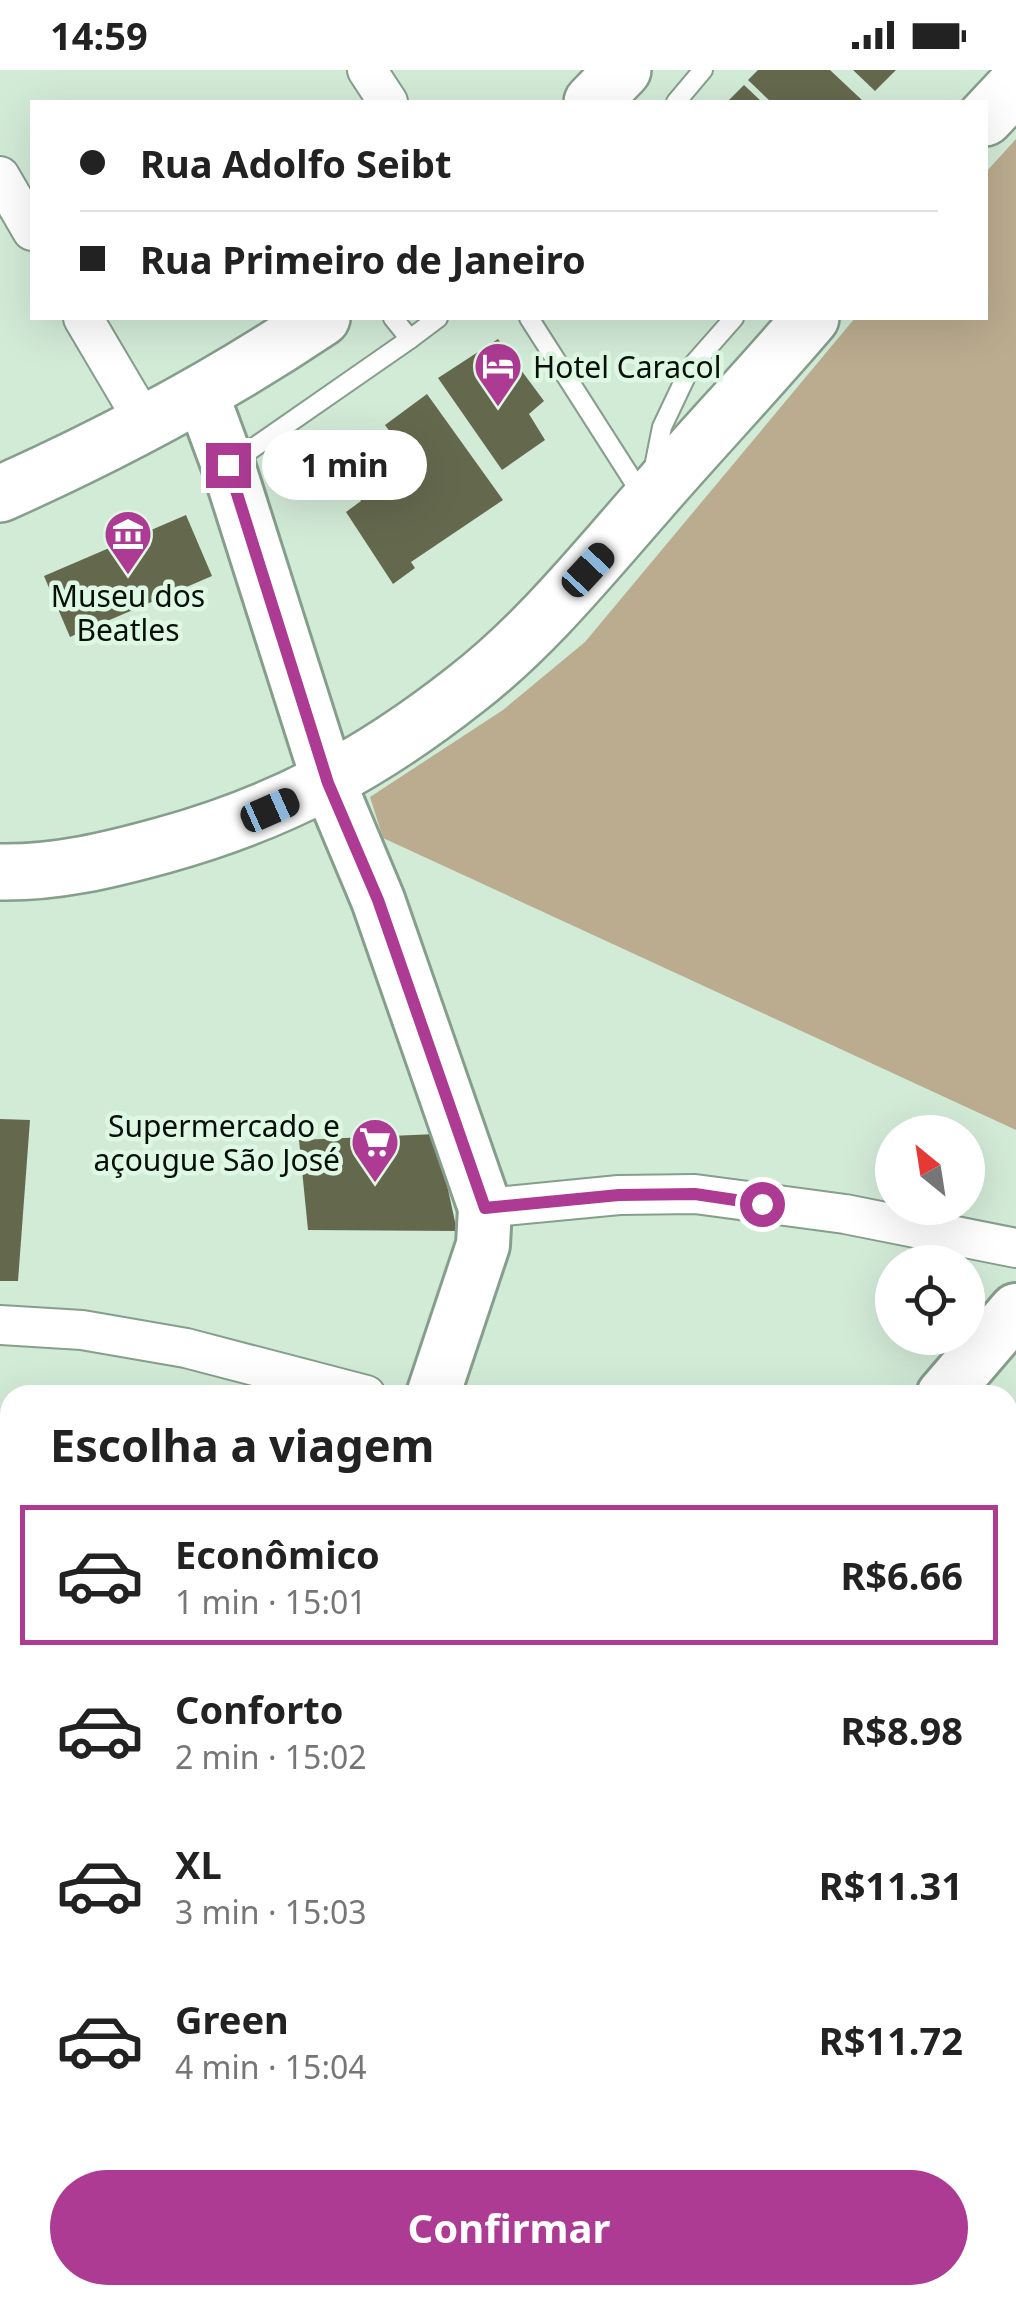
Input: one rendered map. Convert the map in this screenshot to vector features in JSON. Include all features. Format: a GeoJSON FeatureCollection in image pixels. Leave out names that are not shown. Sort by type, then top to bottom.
{"type":"FeatureCollection","features":[{"type":"Feature","properties":{"kind":"main road"},"geometry":{"type":"LineString","coordinates":[[594,100],[623,70]]}},
{"type":"Feature","properties":{"kind":"main road"},"geometry":{"type":"LineString","coordinates":[[988,115],[1016,86]]}},
{"type":"Feature","properties":{"kind":"main road"},"geometry":{"type":"LineString","coordinates":[[0,494],[201,392],[319,320]]}},
{"type":"Feature","properties":{"kind":"main road"},"geometry":{"type":"LineString","coordinates":[[0,872],[42,872],[120,857],[247,820],[328,783],[468,688],[567,593],[809,320]]}},
{"type":"Feature","properties":{"kind":"street"},"geometry":{"type":"LineString","coordinates":[[367,70],[387,100]]}},
{"type":"Feature","properties":{"kind":"street"},"geometry":{"type":"LineString","coordinates":[[0,176],[30,228]]}},
{"type":"Feature","properties":{"kind":"street"},"geometry":{"type":"LineString","coordinates":[[85,320],[145,422]]}},
{"type":"Feature","properties":{"kind":"street"},"geometry":{"type":"LineString","coordinates":[[201,392],[228,465],[328,783],[378,900],[485,1208],[483,1245],[436,1385]]}},
{"type":"Feature","properties":{"kind":"street"},"geometry":{"type":"LineString","coordinates":[[485,1208],[619,1195],[695,1194],[845,1214],[1016,1248]]}},
{"type":"Feature","properties":{"kind":"street"},"geometry":{"type":"LineString","coordinates":[[955,1385],[1016,1310]]}},
{"type":"Feature","properties":{"kind":"street"},"geometry":{"type":"LineString","coordinates":[[0,1325],[82,1330],[186,1348],[328,1385]]}},
{"type":"Feature","properties":{"kind":"lane"},"geometry":{"type":"LineString","coordinates":[[678,100],[702,70]]}},
{"type":"Feature","properties":{"kind":"lane"},"geometry":{"type":"LineString","coordinates":[[395,320],[410,340]]}},
{"type":"Feature","properties":{"kind":"lane"},"geometry":{"type":"LineString","coordinates":[[228,465],[435,320]]}},
{"type":"Feature","properties":{"kind":"lane"},"geometry":{"type":"LineString","coordinates":[[531,320],[647,502]]}},
{"type":"Feature","properties":{"kind":"lane"},"geometry":{"type":"LineString","coordinates":[[647,502],[662,428],[690,368],[732,320]]}},
{"type":"Feature","properties":{"kind":"shaded area"},"geometry":{"type":"Polygon","coordinates":[[[1016,139],[1016,1130],[383,838],[370,797],[503,710],[585,642],[853,320],[988,320],[988,170],[1016,139]]]}},
{"type":"Feature","properties":{"kind":"building"},"geometry":{"type":"Polygon","coordinates":[[[758,70],[830,70],[862,100],[769,100],[748,80],[758,70]]]}},
{"type":"Feature","properties":{"kind":"building"},"geometry":{"type":"Polygon","coordinates":[[[853,70],[896,70],[875,91],[853,70]]]}},
{"type":"Feature","properties":{"kind":"building"},"geometry":{"type":"Polygon","coordinates":[[[744,85],[760,100],[729,100],[744,85]]]}},
{"type":"Feature","properties":{"kind":"building","name":"Hotel Caracol"},"geometry":{"type":"Polygon","coordinates":[[[498,339],[544,401],[529,414],[545,440],[502,470],[438,378],[498,339]]]}},
{"type":"Feature","properties":{"kind":"building"},"geometry":{"type":"Polygon","coordinates":[[[427,394],[503,500],[411,562],[415,568],[393,584],[346,512],[361,501],[341,471],[393,436],[385,425],[427,394]]]}},
{"type":"Feature","properties":{"kind":"building","name":"Museu dos Beatles"},"geometry":{"type":"Polygon","coordinates":[[[186,515],[212,576],[70,637],[44,576],[186,515]]]}},
{"type":"Feature","properties":{"kind":"building"},"geometry":{"type":"Polygon","coordinates":[[[0,1119],[30,1120],[18,1281],[0,1281],[0,1119]]]}},
{"type":"Feature","properties":{"kind":"building","name":"Supermercado e açougue São José"},"geometry":{"type":"Polygon","coordinates":[[[436,1134],[457,1231],[308,1230],[299,1140],[436,1134]]]}},
{"type":"Feature","properties":{"kind":"place","name":"Hotel Caracol"},"geometry":{"type":"Point","coordinates":[498,408]}},
{"type":"Feature","properties":{"kind":"place","name":"Museu dos Beatles"},"geometry":{"type":"Point","coordinates":[128,576]}},
{"type":"Feature","properties":{"kind":"place","name":"Supermercado e açougue São José"},"geometry":{"type":"Point","coordinates":[375,1184]}},
{"type":"Feature","properties":{"kind":"route"},"geometry":{"type":"LineString","coordinates":[[228,465],[328,783],[378,900],[485,1208],[619,1195],[695,1194],[762,1204]]}}]}
